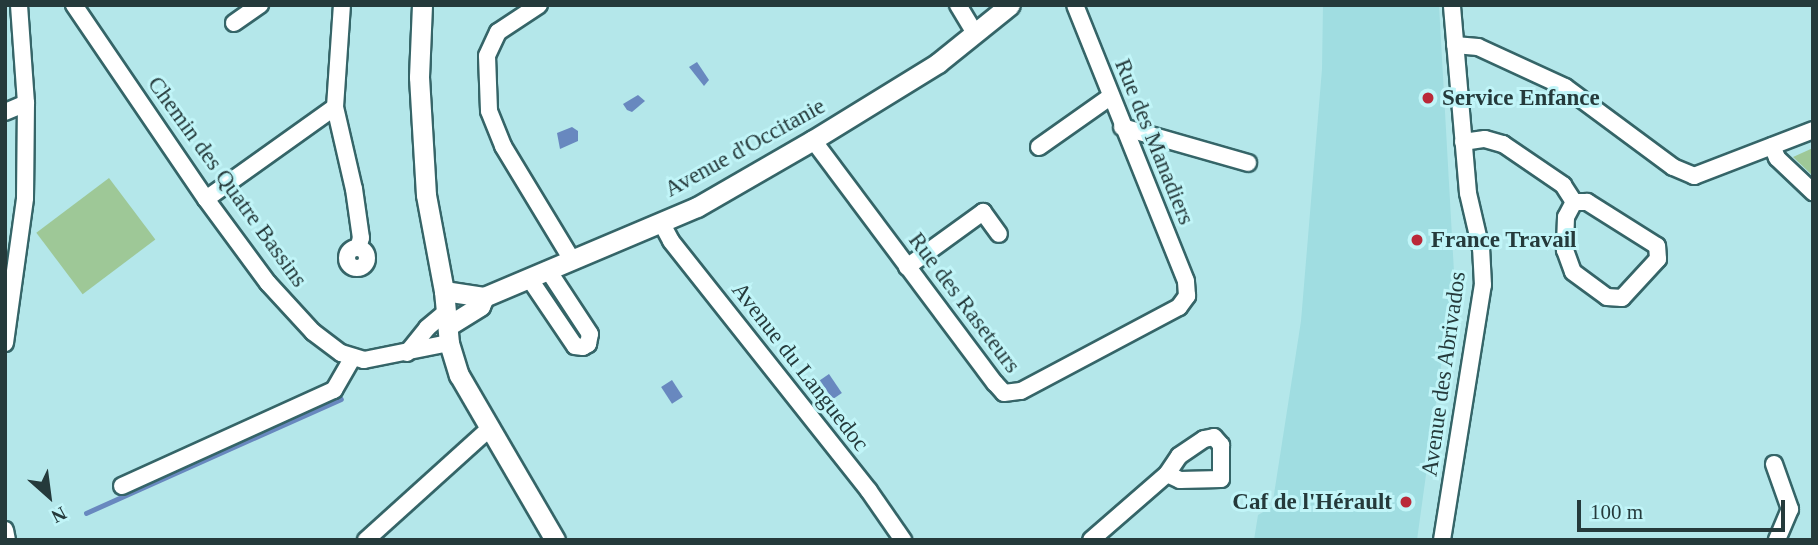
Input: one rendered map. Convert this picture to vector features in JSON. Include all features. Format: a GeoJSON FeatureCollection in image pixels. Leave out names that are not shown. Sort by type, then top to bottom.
{"type":"FeatureCollection","features":[{"type":"Feature","properties":{"kind":"street"},"geometry":{"type":"LineString","coordinates":[[5,343],[25,198],[26,103],[19,5]]}},
{"type":"Feature","properties":{"kind":"street","name":"Chemin des Quatre Bassins"},"geometry":{"type":"LineString","coordinates":[[74,5],[206,199],[268,283],[329,346],[353,357]]}},
{"type":"Feature","properties":{"kind":"street"},"geometry":{"type":"LineString","coordinates":[[234,23],[260,5]]}},
{"type":"Feature","properties":{"kind":"street"},"geometry":{"type":"LineString","coordinates":[[342,5],[335,107],[354,189],[361,238],[358,248]]}},
{"type":"Feature","properties":{"kind":"street"},"geometry":{"type":"LineString","coordinates":[[422,5],[419,77],[426,195],[448,327],[459,375],[555,540]]}},
{"type":"Feature","properties":{"kind":"street"},"geometry":{"type":"LineString","coordinates":[[539,5],[498,32],[488,56],[489,111],[503,146],[572,260]]}},
{"type":"Feature","properties":{"kind":"street"},"geometry":{"type":"LineString","coordinates":[[958,5],[974,32]]}},
{"type":"Feature","properties":{"kind":"street","name":"Avenue d'Occitanie"},"geometry":{"type":"LineString","coordinates":[[448,327],[480,306],[484,297],[697,206],[813,140],[939,63],[1010,5]]}},
{"type":"Feature","properties":{"kind":"street","name":"Rue des Manadiers"},"geometry":{"type":"LineString","coordinates":[[1075,5],[1186,281],[1187,296]]}},
{"type":"Feature","properties":{"kind":"street","name":"Avenue des Abrivados"},"geometry":{"type":"LineString","coordinates":[[1442,540],[1483,285],[1481,249],[1468,193],[1452,5]]}},
{"type":"Feature","properties":{"kind":"street"},"geometry":{"type":"LineString","coordinates":[[1455,45],[1478,47],[1565,87],[1673,167],[1694,176],[1813,130]]}},
{"type":"Feature","properties":{"kind":"street"},"geometry":{"type":"LineString","coordinates":[[1039,147],[1110,97]]}},
{"type":"Feature","properties":{"kind":"street"},"geometry":{"type":"LineString","coordinates":[[5,112],[26,103]]}},
{"type":"Feature","properties":{"kind":"street"},"geometry":{"type":"LineString","coordinates":[[206,199],[335,107]]}},
{"type":"Feature","properties":{"kind":"street"},"geometry":{"type":"LineString","coordinates":[[1122,127],[1248,163]]}},
{"type":"Feature","properties":{"kind":"street"},"geometry":{"type":"LineString","coordinates":[[1463,142],[1485,139],[1503,144],[1563,186],[1574,202]]}},
{"type":"Feature","properties":{"kind":"street","name":"Rue des Raseteurs"},"geometry":{"type":"LineString","coordinates":[[813,140],[1004,393],[1021,391],[1179,307],[1187,296]]}},
{"type":"Feature","properties":{"kind":"street"},"geometry":{"type":"LineString","coordinates":[[1772,146],[1777,158],[1813,192]]}},
{"type":"Feature","properties":{"kind":"street"},"geometry":{"type":"LineString","coordinates":[[1574,202],[1587,202],[1657,246],[1658,259],[1622,298],[1606,297],[1573,272],[1565,250],[1566,217],[1574,202]]}},
{"type":"Feature","properties":{"kind":"street"},"geometry":{"type":"LineString","coordinates":[[907,267],[983,212],[999,234]]}},
{"type":"Feature","properties":{"kind":"street","name":"Avenue du Languedoc"},"geometry":{"type":"LineString","coordinates":[[661,222],[671,241],[860,480],[903,540]]}},
{"type":"Feature","properties":{"kind":"street"},"geometry":{"type":"LineString","coordinates":[[444,291],[484,297]]}},
{"type":"Feature","properties":{"kind":"street"},"geometry":{"type":"LineString","coordinates":[[407,353],[427,328],[448,327]]}},
{"type":"Feature","properties":{"kind":"street"},"geometry":{"type":"LineString","coordinates":[[122,486],[334,390],[353,357],[364,360],[407,353],[448,327]]}},
{"type":"Feature","properties":{"kind":"street"},"geometry":{"type":"LineString","coordinates":[[366,540],[489,429]]}},
{"type":"Feature","properties":{"kind":"street"},"geometry":{"type":"LineString","coordinates":[[1774,464],[1790,509],[1777,540]]}},
{"type":"Feature","properties":{"kind":"street"},"geometry":{"type":"LineString","coordinates":[[1091,540],[1167,474]]}},
{"type":"Feature","properties":{"kind":"street"},"geometry":{"type":"LineString","coordinates":[[5,530],[7,540]]}},
{"type":"Feature","properties":{"kind":"shaded area"},"geometry":{"type":"Polygon","coordinates":[[[1323,5],[1439,5],[1454,272],[1417,540],[1254,540],[1258,515],[1272,507],[1301,321],[1322,69],[1323,5]]]}},
{"type":"Feature","properties":{"kind":"shaded area"},"geometry":{"type":"Polygon","coordinates":[[[697,62],[709,80],[704,86],[689,67],[697,62]]]}},
{"type":"Feature","properties":{"kind":"shaded area"},"geometry":{"type":"Polygon","coordinates":[[[638,95],[645,101],[632,112],[627,110],[623,104],[638,95]]]}},
{"type":"Feature","properties":{"kind":"shaded area"},"geometry":{"type":"Polygon","coordinates":[[[572,127],[578,131],[578,141],[560,149],[557,133],[572,127]]]}},
{"type":"Feature","properties":{"kind":"shaded area"},"geometry":{"type":"Polygon","coordinates":[[[829,374],[842,393],[833,399],[820,380],[829,374]]]}},
{"type":"Feature","properties":{"kind":"shaded area"},"geometry":{"type":"Polygon","coordinates":[[[672,380],[683,397],[672,404],[661,387],[672,380]]]}},
{"type":"Feature","properties":{"kind":"green space"},"geometry":{"type":"Polygon","coordinates":[[[1813,148],[1813,176],[1793,157],[1813,148]]]}},
{"type":"Feature","properties":{"kind":"green space"},"geometry":{"type":"Polygon","coordinates":[[[109,178],[155,239],[83,294],[36,233],[109,178]]]}},
{"type":"Feature","properties":{"kind":"waterway"},"geometry":{"type":"LineString","coordinates":[[86,513],[341,399]]}},
{"type":"Feature","properties":{"kind":"place","name":"Service Enfance"},"geometry":{"type":"Point","coordinates":[1428,98]}},
{"type":"Feature","properties":{"kind":"place","name":"France Travail"},"geometry":{"type":"Point","coordinates":[1417,240]}},
{"type":"Feature","properties":{"kind":"place","name":"Caf de l'Hérault"},"geometry":{"type":"Point","coordinates":[1406,502]}}]}
